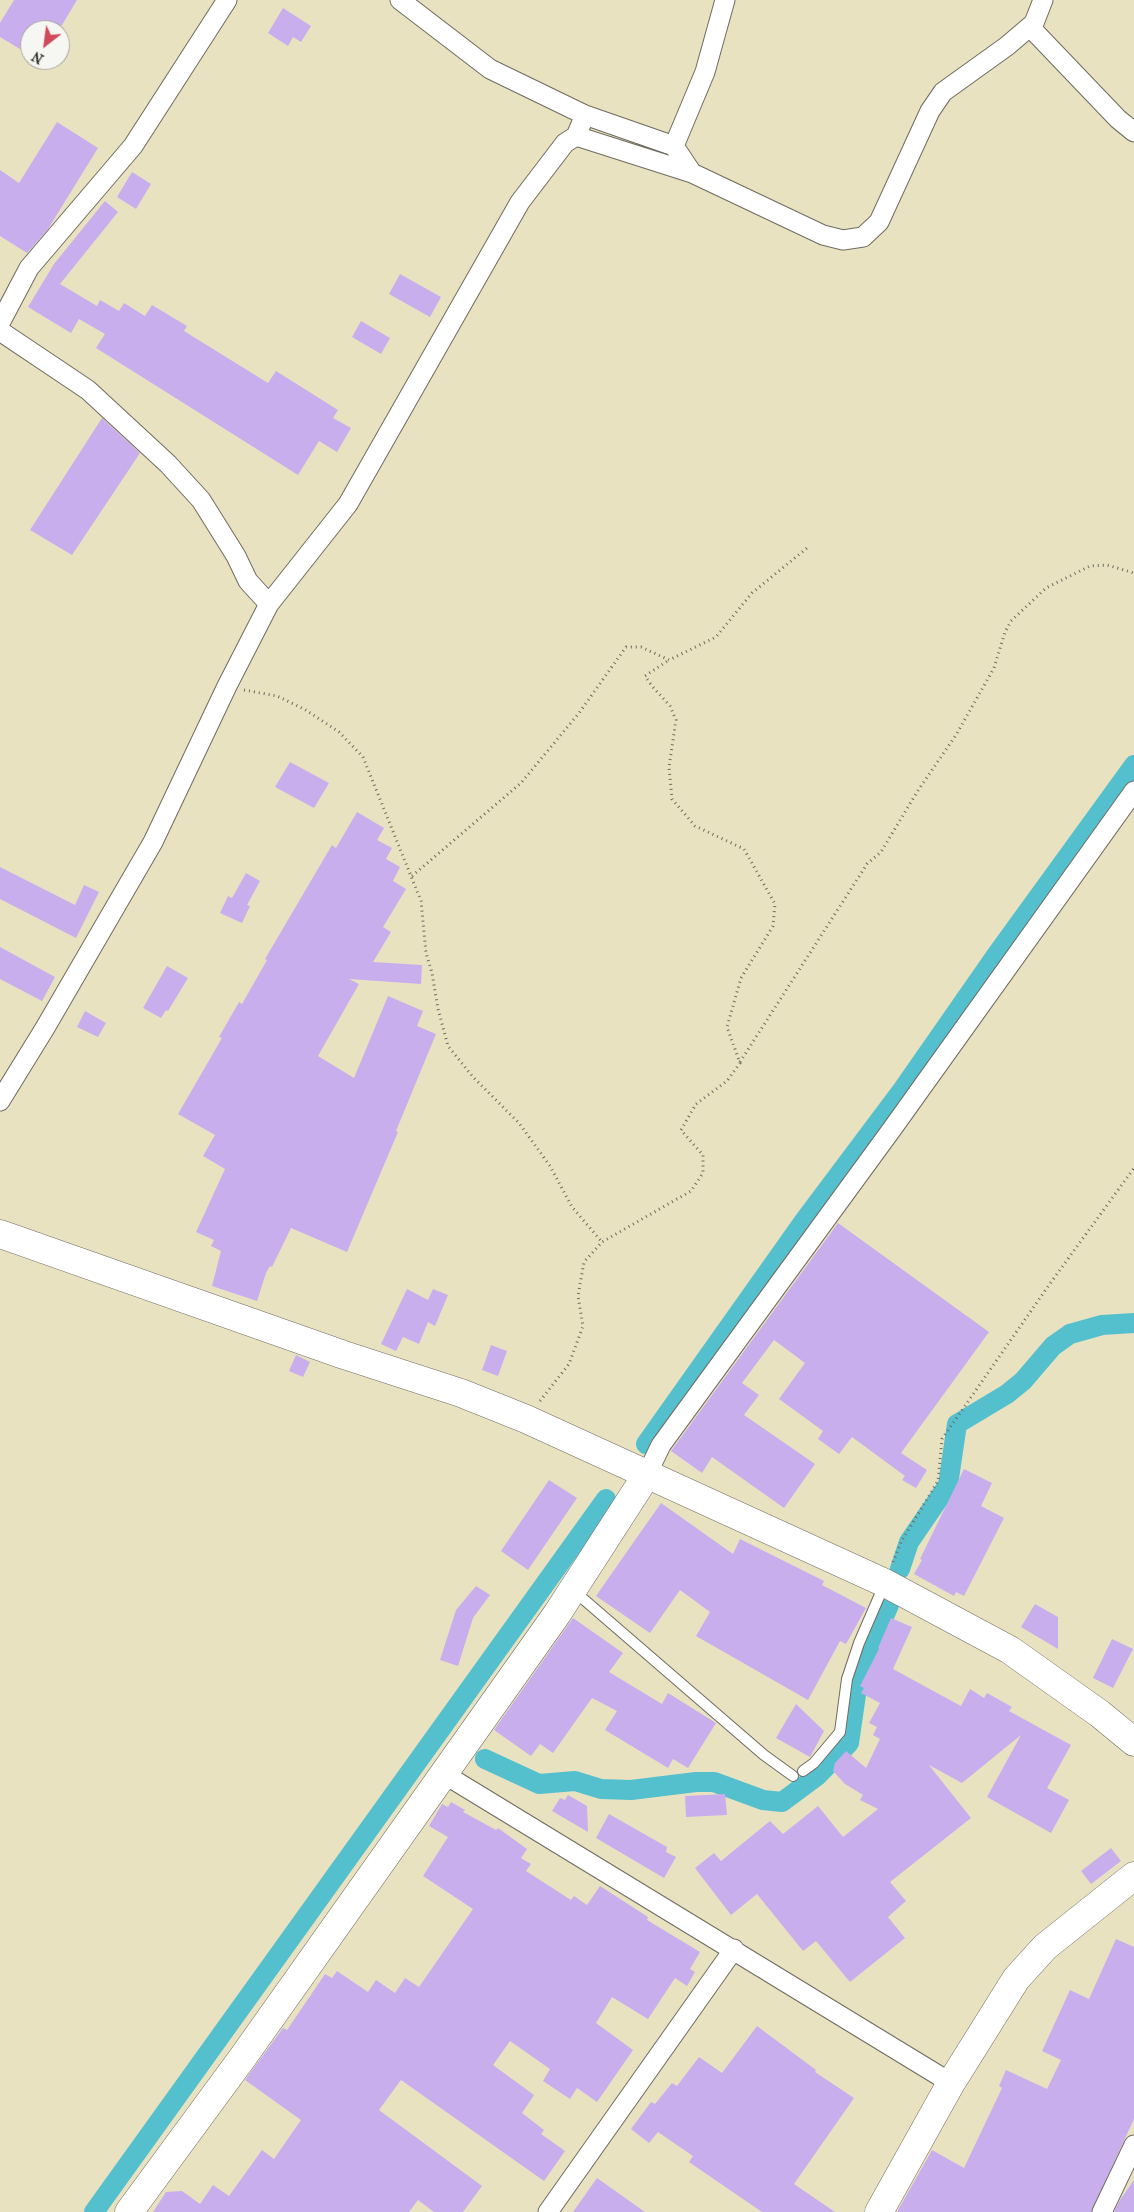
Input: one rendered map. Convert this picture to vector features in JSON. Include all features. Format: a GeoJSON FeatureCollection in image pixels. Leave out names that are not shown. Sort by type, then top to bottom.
{"type":"FeatureCollection","features":[{"type":"Feature","properties":{"kind":"street"},"geometry":{"type":"LineString","coordinates":[[400,0],[490,69],[585,115],[674,146],[692,173]]}},
{"type":"Feature","properties":{"kind":"street"},"geometry":{"type":"LineString","coordinates":[[674,146],[702,81],[725,0]]}},
{"type":"Feature","properties":{"kind":"street"},"geometry":{"type":"LineString","coordinates":[[576,136],[692,173],[823,235],[843,240],[863,237],[879,222],[930,111],[944,92],[1030,27],[1034,23],[1043,0]]}},
{"type":"Feature","properties":{"kind":"street"},"geometry":{"type":"LineString","coordinates":[[0,323],[29,268],[133,146],[218,3]]}},
{"type":"Feature","properties":{"kind":"street"},"geometry":{"type":"LineString","coordinates":[[1030,27],[1118,119],[1134,132]]}},
{"type":"Feature","properties":{"kind":"street"},"geometry":{"type":"LineString","coordinates":[[0,1101],[50,1020],[153,842],[226,686],[269,604],[348,504],[520,202],[564,144],[576,136],[585,115]]}},
{"type":"Feature","properties":{"kind":"street"},"geometry":{"type":"LineString","coordinates":[[0,331],[88,390],[168,464],[202,500],[236,556],[248,581],[269,604]]}},
{"type":"Feature","properties":{"kind":"street"},"geometry":{"type":"LineString","coordinates":[[129,2212],[243,2057],[574,1591],[646,1476],[661,1445],[1134,791]]}},
{"type":"Feature","properties":{"kind":"street"},"geometry":{"type":"LineString","coordinates":[[0,1234],[344,1355],[462,1393],[526,1419],[646,1476],[885,1583],[1010,1650],[1100,1714],[1134,1742]]}},
{"type":"Feature","properties":{"kind":"street"},"geometry":{"type":"LineString","coordinates":[[444,1774],[951,2083]]}},
{"type":"Feature","properties":{"kind":"street"},"geometry":{"type":"LineString","coordinates":[[880,2212],[951,2083],[1016,1979],[1045,1947],[1134,1876]]}},
{"type":"Feature","properties":{"kind":"street"},"geometry":{"type":"LineString","coordinates":[[548,2212],[734,1949]]}},
{"type":"Feature","properties":{"kind":"street"},"geometry":{"type":"LineString","coordinates":[[1102,2212],[1134,2145]]}},
{"type":"Feature","properties":{"kind":"lane"},"geometry":{"type":"LineString","coordinates":[[803,1771],[814,1763],[840,1732],[847,1680],[859,1643],[885,1583]]}},
{"type":"Feature","properties":{"kind":"lane"},"geometry":{"type":"LineString","coordinates":[[574,1591],[764,1755],[793,1776]]}},
{"type":"Feature","properties":{"kind":"path"},"geometry":{"type":"LineString","coordinates":[[740,1063],[727,1028],[741,978],[773,926],[775,904],[744,849],[695,826],[672,798],[669,768],[676,720],[670,706],[645,676],[668,660],[716,637],[752,593],[807,548]]}},
{"type":"Feature","properties":{"kind":"path"},"geometry":{"type":"LineString","coordinates":[[526,1419],[570,1364],[583,1326],[578,1296],[584,1262],[602,1242],[691,1191],[703,1173],[704,1155],[681,1130],[696,1104],[727,1081],[867,864],[882,852],[917,792],[956,735],[994,668],[1005,632],[1011,621],[1046,588],[1090,566],[1107,565],[1134,573]]}},
{"type":"Feature","properties":{"kind":"path"},"geometry":{"type":"LineString","coordinates":[[412,876],[521,784],[579,713],[626,647],[641,647],[668,660]]}},
{"type":"Feature","properties":{"kind":"path"},"geometry":{"type":"LineString","coordinates":[[226,686],[277,696],[324,720],[339,732],[362,757],[421,901],[426,953],[448,1046],[473,1077],[519,1123],[550,1166],[572,1207],[602,1242]]}},
{"type":"Feature","properties":{"kind":"path"},"geometry":{"type":"LineString","coordinates":[[885,1583],[901,1542],[938,1481],[942,1439],[1049,1285],[1134,1168]]}},
{"type":"Feature","properties":{"kind":"building"},"geometry":{"type":"Polygon","coordinates":[[[14,0],[77,0],[65,20],[20,20],[20,49],[0,37],[0,23],[14,0]]]}},
{"type":"Feature","properties":{"kind":"building"},"geometry":{"type":"Polygon","coordinates":[[[283,8],[311,26],[301,42],[293,37],[288,46],[268,33],[283,8]]]}},
{"type":"Feature","properties":{"kind":"building"},"geometry":{"type":"Polygon","coordinates":[[[57,122],[98,148],[48,229],[27,253],[0,236],[0,170],[19,183],[57,122]]]}},
{"type":"Feature","properties":{"kind":"building"},"geometry":{"type":"Polygon","coordinates":[[[132,172],[151,184],[136,209],[117,197],[132,172]]]}},
{"type":"Feature","properties":{"kind":"building"},"geometry":{"type":"Polygon","coordinates":[[[105,201],[118,212],[60,284],[97,306],[100,300],[119,311],[124,303],[145,316],[152,305],[187,326],[184,331],[268,383],[276,371],[338,410],[333,418],[351,428],[337,452],[319,441],[298,475],[96,348],[105,334],[79,319],[71,333],[28,307],[54,264],[105,201]]]}},
{"type":"Feature","properties":{"kind":"building"},"geometry":{"type":"Polygon","coordinates":[[[400,274],[441,297],[430,317],[389,294],[400,274]]]}},
{"type":"Feature","properties":{"kind":"building"},"geometry":{"type":"Polygon","coordinates":[[[361,321],[390,338],[381,354],[352,337],[361,321]]]}},
{"type":"Feature","properties":{"kind":"building"},"geometry":{"type":"Polygon","coordinates":[[[102,418],[140,453],[72,555],[30,530],[102,418]]]}},
{"type":"Feature","properties":{"kind":"building"},"geometry":{"type":"Polygon","coordinates":[[[290,762],[329,783],[314,808],[275,787],[290,762]]]}},
{"type":"Feature","properties":{"kind":"building"},"geometry":{"type":"Polygon","coordinates":[[[357,812],[384,828],[377,840],[392,848],[386,859],[400,867],[393,881],[406,889],[383,927],[391,932],[373,962],[422,965],[421,984],[349,979],[359,984],[318,1056],[354,1078],[388,996],[423,1011],[417,1026],[436,1034],[396,1131],[398,1132],[347,1252],[291,1228],[272,1267],[270,1266],[266,1273],[257,1301],[212,1286],[221,1251],[211,1246],[214,1240],[196,1232],[225,1169],[203,1156],[215,1135],[178,1114],[222,1038],[219,1037],[239,1002],[242,1004],[267,960],[265,959],[332,845],[336,848],[357,812]]]}},
{"type":"Feature","properties":{"kind":"building"},"geometry":{"type":"Polygon","coordinates":[[[0,867],[75,905],[84,885],[99,892],[76,938],[0,899],[0,867]]]}},
{"type":"Feature","properties":{"kind":"building"},"geometry":{"type":"Polygon","coordinates":[[[246,873],[260,881],[247,905],[250,906],[242,923],[220,913],[228,896],[232,898],[246,873]]]}},
{"type":"Feature","properties":{"kind":"building"},"geometry":{"type":"Polygon","coordinates":[[[0,947],[55,977],[42,1001],[0,979],[0,947]]]}},
{"type":"Feature","properties":{"kind":"building"},"geometry":{"type":"Polygon","coordinates":[[[167,966],[188,978],[168,1011],[166,1010],[161,1018],[143,1008],[167,966]]]}},
{"type":"Feature","properties":{"kind":"building"},"geometry":{"type":"Polygon","coordinates":[[[85,1011],[106,1023],[98,1037],[77,1027],[85,1011]]]}},
{"type":"Feature","properties":{"kind":"building"},"geometry":{"type":"Polygon","coordinates":[[[838,1223],[989,1332],[901,1453],[927,1470],[916,1488],[902,1480],[905,1476],[852,1437],[839,1454],[818,1439],[823,1431],[779,1399],[805,1363],[774,1340],[742,1383],[759,1395],[744,1415],[815,1464],[784,1508],[712,1457],[702,1473],[671,1451],[838,1223]]]}},
{"type":"Feature","properties":{"kind":"building"},"geometry":{"type":"Polygon","coordinates":[[[407,1289],[428,1300],[433,1289],[448,1295],[435,1326],[428,1322],[419,1344],[403,1337],[396,1351],[381,1344],[407,1289]]]}},
{"type":"Feature","properties":{"kind":"building"},"geometry":{"type":"Polygon","coordinates":[[[491,1345],[507,1351],[498,1376],[482,1370],[491,1345]]]}},
{"type":"Feature","properties":{"kind":"building"},"geometry":{"type":"Polygon","coordinates":[[[296,1355],[310,1362],[303,1377],[289,1371],[296,1355]]]}},
{"type":"Feature","properties":{"kind":"building"},"geometry":{"type":"Polygon","coordinates":[[[964,1469],[992,1483],[981,1506],[1004,1518],[964,1596],[956,1592],[954,1596],[914,1574],[964,1469]]]}},
{"type":"Feature","properties":{"kind":"building"},"geometry":{"type":"Polygon","coordinates":[[[549,1480],[577,1498],[528,1570],[501,1551],[549,1480]]]}},
{"type":"Feature","properties":{"kind":"building"},"geometry":{"type":"Polygon","coordinates":[[[661,1503],[733,1554],[740,1539],[824,1581],[822,1585],[866,1608],[846,1644],[840,1641],[808,1700],[696,1636],[710,1612],[680,1590],[650,1633],[596,1596],[661,1503]]]}},
{"type":"Feature","properties":{"kind":"building"},"geometry":{"type":"Polygon","coordinates":[[[476,1586],[490,1595],[473,1618],[458,1666],[440,1660],[456,1610],[476,1586]]]}},
{"type":"Feature","properties":{"kind":"building"},"geometry":{"type":"Polygon","coordinates":[[[1035,1604],[1058,1617],[1058,1649],[1021,1627],[1035,1604]]]}},
{"type":"Feature","properties":{"kind":"building"},"geometry":{"type":"Polygon","coordinates":[[[573,1618],[623,1653],[609,1672],[662,1704],[668,1693],[716,1723],[688,1768],[673,1759],[668,1768],[605,1730],[617,1711],[592,1698],[553,1753],[540,1744],[531,1756],[494,1730],[573,1618]]]}},
{"type":"Feature","properties":{"kind":"building"},"geometry":{"type":"Polygon","coordinates":[[[891,1618],[912,1627],[893,1669],[961,1706],[970,1689],[984,1698],[987,1693],[1012,1707],[1009,1711],[1071,1745],[1047,1788],[1069,1800],[1051,1833],[987,1797],[1021,1735],[962,1783],[929,1765],[971,1818],[890,1882],[906,1901],[888,1917],[905,1938],[850,1982],[816,1941],[803,1951],[757,1894],[731,1915],[695,1868],[714,1853],[721,1861],[770,1821],[783,1834],[818,1806],[843,1837],[878,1809],[860,1800],[863,1795],[845,1784],[833,1771],[835,1763],[846,1751],[866,1768],[880,1739],[873,1735],[877,1727],[869,1723],[880,1703],[861,1693],[864,1688],[860,1686],[879,1649],[891,1618]]]}},
{"type":"Feature","properties":{"kind":"building"},"geometry":{"type":"Polygon","coordinates":[[[1112,1639],[1133,1649],[1113,1688],[1093,1678],[1112,1639]]]}},
{"type":"Feature","properties":{"kind":"building"},"geometry":{"type":"Polygon","coordinates":[[[796,1704],[824,1731],[810,1757],[776,1738],[796,1704]]]}},
{"type":"Feature","properties":{"kind":"building"},"geometry":{"type":"Polygon","coordinates":[[[725,1794],[727,1815],[686,1817],[685,1796],[725,1794]]]}},
{"type":"Feature","properties":{"kind":"building"},"geometry":{"type":"Polygon","coordinates":[[[568,1795],[587,1806],[588,1832],[552,1811],[560,1798],[565,1800],[568,1795]]]}},
{"type":"Feature","properties":{"kind":"building"},"geometry":{"type":"Polygon","coordinates":[[[451,1802],[465,1810],[463,1812],[496,1830],[498,1828],[527,1849],[521,1858],[531,1864],[526,1871],[571,1900],[574,1896],[587,1905],[600,1886],[648,1917],[647,1920],[700,1952],[690,1969],[695,1972],[687,1986],[675,1978],[648,2019],[612,1997],[596,2023],[633,2050],[597,2102],[577,2088],[570,2099],[543,2081],[550,2069],[510,2041],[493,2065],[534,2095],[522,2113],[544,2130],[541,2134],[565,2151],[544,2181],[401,2080],[379,2110],[482,2186],[463,2212],[434,2212],[418,2200],[409,2212],[153,2212],[166,2192],[182,2191],[200,2204],[213,2185],[229,2196],[262,2150],[274,2159],[301,2120],[245,2080],[283,2028],[287,2030],[325,1974],[332,1978],[337,1971],[368,1992],[376,1980],[395,1993],[405,1978],[419,1987],[473,1909],[423,1876],[448,1837],[429,1826],[442,1804],[448,1807],[451,1802]]]}},
{"type":"Feature","properties":{"kind":"building"},"geometry":{"type":"Polygon","coordinates":[[[609,1814],[667,1847],[666,1852],[676,1857],[664,1878],[596,1838],[609,1814]]]}},
{"type":"Feature","properties":{"kind":"building"},"geometry":{"type":"Polygon","coordinates":[[[1111,1848],[1121,1861],[1091,1884],[1081,1871],[1111,1848]]]}},
{"type":"Feature","properties":{"kind":"building"},"geometry":{"type":"Polygon","coordinates":[[[1116,1939],[1134,1947],[1134,2119],[1091,2212],[897,2212],[932,2150],[964,2168],[1002,2088],[999,2086],[1006,2070],[1047,2089],[1061,2060],[1042,2051],[1070,1990],[1089,1999],[1116,1939]]]}},
{"type":"Feature","properties":{"kind":"building"},"geometry":{"type":"Polygon","coordinates":[[[757,2026],[816,2070],[815,2072],[854,2098],[794,2184],[835,2212],[762,2212],[689,2162],[693,2156],[658,2132],[649,2143],[631,2129],[651,2102],[655,2104],[672,2083],[677,2086],[699,2057],[722,2073],[757,2026]]]}},
{"type":"Feature","properties":{"kind":"building"},"geometry":{"type":"Polygon","coordinates":[[[597,2178],[645,2212],[573,2212],[597,2178]]]}},
{"type":"Feature","properties":{"kind":"building"},"geometry":{"type":"Polygon","coordinates":[[[1134,2180],[1134,2212],[1114,2212],[1120,2200],[1134,2180]]]}},
{"type":"Feature","properties":{"kind":"waterway"},"geometry":{"type":"LineString","coordinates":[[646,1444],[804,1221],[903,1089],[997,954],[1134,765]]}},
{"type":"Feature","properties":{"kind":"waterway"},"geometry":{"type":"LineString","coordinates":[[900,1569],[909,1542],[948,1485],[957,1424],[1007,1394],[1023,1381],[1053,1346],[1070,1334],[1102,1325],[1134,1323]]}},
{"type":"Feature","properties":{"kind":"waterway"},"geometry":{"type":"LineString","coordinates":[[94,2212],[606,1499]]}},
{"type":"Feature","properties":{"kind":"waterway"},"geometry":{"type":"LineString","coordinates":[[485,1759],[539,1784],[575,1781],[601,1789],[631,1790],[696,1782],[714,1782],[763,1800],[782,1802],[817,1776],[849,1743],[859,1674],[889,1605]]}}]}
